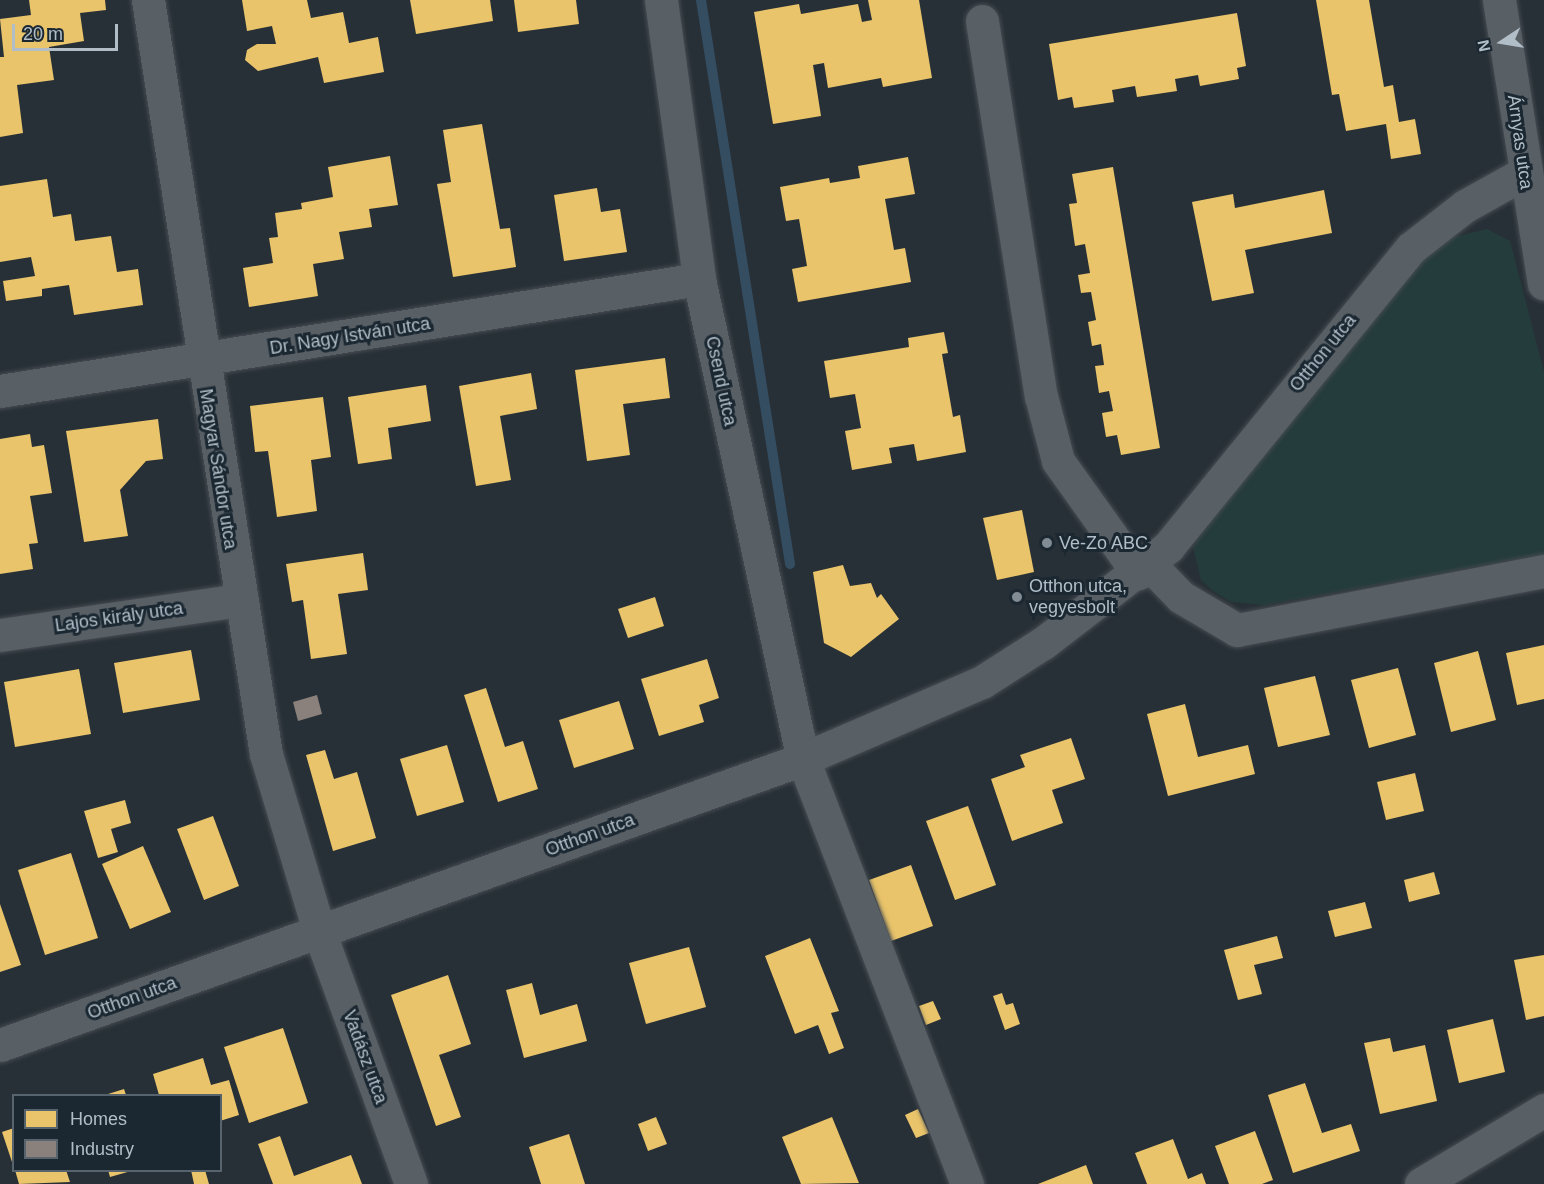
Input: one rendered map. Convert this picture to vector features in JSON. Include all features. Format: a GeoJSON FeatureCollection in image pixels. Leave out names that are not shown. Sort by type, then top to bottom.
{"type":"FeatureCollection","features":[{"type":"Feature","properties":{"kind":"street","name":"Magyar Sándor utca"},"geometry":{"type":"LineString","coordinates":[[148,0],[201,360],[266,754],[320,931]]}},
{"type":"Feature","properties":{"kind":"street","name":"Csend utca"},"geometry":{"type":"LineString","coordinates":[[661,0],[699,279],[803,759],[968,1184]]}},
{"type":"Feature","properties":{"kind":"street","name":"Árnyas utca"},"geometry":{"type":"LineString","coordinates":[[1499,0],[1532,136],[1524,173],[1544,283]]}},
{"type":"Feature","properties":{"kind":"street"},"geometry":{"type":"LineString","coordinates":[[982,21],[1041,396],[1058,461],[1144,569],[1210,618],[1237,630],[1544,571]]}},
{"type":"Feature","properties":{"kind":"street","name":"Otthon utca"},"geometry":{"type":"LineString","coordinates":[[0,1045],[803,759],[982,682],[1144,569],[1168,547],[1411,248],[1465,206],[1524,173]]}},
{"type":"Feature","properties":{"kind":"street","name":"Dr. Nagy István utca"},"geometry":{"type":"LineString","coordinates":[[0,391],[699,279]]}},
{"type":"Feature","properties":{"kind":"street","name":"Lajos király utca"},"geometry":{"type":"LineString","coordinates":[[0,634],[239,600]]}},
{"type":"Feature","properties":{"kind":"street","name":"Vadász utca"},"geometry":{"type":"LineString","coordinates":[[320,931],[411,1184]]}},
{"type":"Feature","properties":{"kind":"street"},"geometry":{"type":"LineString","coordinates":[[1421,1184],[1544,1110]]}},
{"type":"Feature","properties":{"kind":"green space"},"geometry":{"type":"Polygon","coordinates":[[[1487,229],[1510,241],[1544,372],[1544,554],[1265,605],[1231,602],[1213,591],[1201,580],[1193,547],[1206,527],[1407,274],[1433,250],[1454,237],[1487,229]]]}},
{"type":"Feature","properties":{"kind":"building: Homes"},"geometry":{"type":"Polygon","coordinates":[[[29,0],[105,0],[106,10],[80,13],[84,41],[49,47],[54,80],[17,85],[23,133],[0,137],[0,57],[4,57],[0,19],[31,15],[29,0]]]}},
{"type":"Feature","properties":{"kind":"building: Homes"},"geometry":{"type":"Polygon","coordinates":[[[242,0],[307,0],[311,18],[343,12],[349,43],[378,37],[384,72],[324,83],[318,57],[258,71],[245,60],[247,50],[257,44],[276,44],[272,26],[247,31],[242,0]]]}},
{"type":"Feature","properties":{"kind":"building: Homes"},"geometry":{"type":"Polygon","coordinates":[[[410,0],[490,0],[493,21],[416,34],[410,0]]]}},
{"type":"Feature","properties":{"kind":"building: Homes"},"geometry":{"type":"Polygon","coordinates":[[[514,0],[576,0],[579,24],[518,32],[514,0]]]}},
{"type":"Feature","properties":{"kind":"building: Homes"},"geometry":{"type":"Polygon","coordinates":[[[868,0],[919,0],[932,78],[883,87],[881,78],[828,88],[824,63],[813,65],[821,116],[773,124],[754,12],[799,4],[801,14],[858,4],[862,22],[872,20],[868,0]]]}},
{"type":"Feature","properties":{"kind":"building: Homes"},"geometry":{"type":"Polygon","coordinates":[[[1316,0],[1369,0],[1384,87],[1393,85],[1399,122],[1415,119],[1421,154],[1391,159],[1386,124],[1346,131],[1339,94],[1332,95],[1316,0]]]}},
{"type":"Feature","properties":{"kind":"building: Homes"},"geometry":{"type":"Polygon","coordinates":[[[1237,13],[1246,66],[1237,68],[1239,79],[1200,86],[1198,75],[1175,79],[1177,91],[1137,97],[1135,86],[1112,90],[1114,102],[1074,108],[1072,97],[1058,100],[1049,44],[1237,13]]]}},
{"type":"Feature","properties":{"kind":"building: Homes"},"geometry":{"type":"Polygon","coordinates":[[[482,124],[500,229],[510,228],[516,267],[453,277],[437,184],[451,182],[443,130],[482,124]]]}},
{"type":"Feature","properties":{"kind":"building: Homes"},"geometry":{"type":"Polygon","coordinates":[[[390,156],[398,205],[369,209],[372,227],[339,232],[344,259],[313,264],[318,296],[249,307],[243,268],[273,263],[269,238],[278,237],[275,213],[302,209],[301,203],[333,197],[328,167],[390,156]]]}},
{"type":"Feature","properties":{"kind":"building: Homes"},"geometry":{"type":"Polygon","coordinates":[[[908,157],[915,194],[885,199],[894,250],[905,248],[911,282],[798,302],[792,269],[807,266],[799,219],[786,221],[780,187],[829,178],[830,183],[860,178],[858,166],[908,157]]]}},
{"type":"Feature","properties":{"kind":"building: Homes"},"geometry":{"type":"Polygon","coordinates":[[[1113,167],[1160,448],[1121,455],[1117,435],[1106,437],[1102,413],[1113,411],[1109,391],[1099,393],[1095,366],[1104,365],[1101,344],[1092,346],[1088,322],[1096,320],[1091,292],[1081,293],[1078,275],[1090,273],[1085,244],[1075,246],[1069,204],[1077,203],[1072,174],[1113,167]]]}},
{"type":"Feature","properties":{"kind":"building: Homes"},"geometry":{"type":"Polygon","coordinates":[[[47,179],[53,217],[71,214],[75,241],[111,236],[117,272],[138,269],[143,305],[74,315],[69,285],[42,289],[42,296],[6,301],[3,281],[35,276],[31,257],[0,262],[0,186],[47,179]]]}},
{"type":"Feature","properties":{"kind":"building: Homes"},"geometry":{"type":"Polygon","coordinates":[[[597,188],[601,212],[620,209],[627,252],[564,261],[554,195],[597,188]]]}},
{"type":"Feature","properties":{"kind":"building: Homes"},"geometry":{"type":"Polygon","coordinates":[[[1324,190],[1332,233],[1245,250],[1254,293],[1212,301],[1192,202],[1233,194],[1235,208],[1324,190]]]}},
{"type":"Feature","properties":{"kind":"building: Homes"},"geometry":{"type":"Polygon","coordinates":[[[944,332],[948,353],[942,354],[953,417],[960,415],[966,452],[917,461],[914,444],[889,448],[892,463],[852,470],[845,431],[861,428],[855,394],[830,398],[824,361],[909,347],[908,338],[944,332]]]}},
{"type":"Feature","properties":{"kind":"building: Homes"},"geometry":{"type":"Polygon","coordinates":[[[665,358],[670,398],[623,404],[630,455],[587,461],[575,370],[665,358]]]}},
{"type":"Feature","properties":{"kind":"building: Homes"},"geometry":{"type":"Polygon","coordinates":[[[531,373],[537,409],[500,416],[511,480],[476,486],[459,386],[531,373]]]}},
{"type":"Feature","properties":{"kind":"building: Homes"},"geometry":{"type":"Polygon","coordinates":[[[426,385],[431,421],[388,428],[392,459],[358,464],[348,397],[426,385]]]}},
{"type":"Feature","properties":{"kind":"building: Homes"},"geometry":{"type":"Polygon","coordinates":[[[323,397],[331,457],[311,460],[317,511],[277,517],[268,451],[255,452],[250,406],[323,397]]]}},
{"type":"Feature","properties":{"kind":"building: Homes"},"geometry":{"type":"Polygon","coordinates":[[[158,419],[163,459],[146,461],[120,490],[128,536],[84,542],[66,431],[158,419]]]}},
{"type":"Feature","properties":{"kind":"building: Homes"},"geometry":{"type":"Polygon","coordinates":[[[30,434],[32,447],[44,445],[52,493],[30,496],[38,543],[29,544],[33,569],[0,574],[0,439],[30,434]]]}},
{"type":"Feature","properties":{"kind":"building: Homes"},"geometry":{"type":"Polygon","coordinates":[[[1022,510],[1034,572],[997,580],[983,518],[1022,510]]]}},
{"type":"Feature","properties":{"kind":"building: Homes"},"geometry":{"type":"Polygon","coordinates":[[[363,553],[368,590],[338,594],[347,654],[311,659],[303,600],[292,602],[286,564],[363,553]]]}},
{"type":"Feature","properties":{"kind":"building: Homes"},"geometry":{"type":"Polygon","coordinates":[[[843,565],[850,586],[871,583],[877,598],[881,594],[899,619],[851,657],[824,643],[813,572],[843,565]]]}},
{"type":"Feature","properties":{"kind":"building: Homes"},"geometry":{"type":"Polygon","coordinates":[[[655,597],[664,626],[628,638],[618,609],[655,597]]]}},
{"type":"Feature","properties":{"kind":"building: Homes"},"geometry":{"type":"Polygon","coordinates":[[[1544,645],[1544,699],[1517,705],[1506,653],[1544,645]]]}},
{"type":"Feature","properties":{"kind":"building: Homes"},"geometry":{"type":"Polygon","coordinates":[[[191,650],[200,700],[123,713],[114,663],[191,650]]]}},
{"type":"Feature","properties":{"kind":"building: Homes"},"geometry":{"type":"Polygon","coordinates":[[[1478,651],[1496,720],[1451,732],[1434,663],[1478,651]]]}},
{"type":"Feature","properties":{"kind":"building: Homes"},"geometry":{"type":"Polygon","coordinates":[[[707,659],[719,698],[699,705],[704,722],[659,736],[641,679],[707,659]]]}},
{"type":"Feature","properties":{"kind":"building: Homes"},"geometry":{"type":"Polygon","coordinates":[[[1398,668],[1416,735],[1369,748],[1351,680],[1398,668]]]}},
{"type":"Feature","properties":{"kind":"building: Homes"},"geometry":{"type":"Polygon","coordinates":[[[79,669],[91,734],[15,747],[4,682],[79,669]]]}},
{"type":"Feature","properties":{"kind":"building: Homes"},"geometry":{"type":"Polygon","coordinates":[[[1315,676],[1330,735],[1278,747],[1264,688],[1315,676]]]}},
{"type":"Feature","properties":{"kind":"building: Homes"},"geometry":{"type":"Polygon","coordinates":[[[486,688],[505,747],[523,741],[538,789],[498,802],[464,695],[486,688]]]}},
{"type":"Feature","properties":{"kind":"building: Homes"},"geometry":{"type":"Polygon","coordinates":[[[619,701],[634,749],[574,768],[559,720],[619,701]]]}},
{"type":"Feature","properties":{"kind":"building: Homes"},"geometry":{"type":"Polygon","coordinates":[[[1185,704],[1198,757],[1248,745],[1255,774],[1168,796],[1147,714],[1185,704]]]}},
{"type":"Feature","properties":{"kind":"building: Homes"},"geometry":{"type":"Polygon","coordinates":[[[1071,738],[1085,779],[1052,790],[1063,823],[1012,841],[991,779],[1025,767],[1020,755],[1071,738]]]}},
{"type":"Feature","properties":{"kind":"building: Homes"},"geometry":{"type":"Polygon","coordinates":[[[447,745],[464,802],[417,816],[400,759],[447,745]]]}},
{"type":"Feature","properties":{"kind":"building: Homes"},"geometry":{"type":"Polygon","coordinates":[[[325,750],[334,779],[357,772],[376,838],[333,851],[306,755],[325,750]]]}},
{"type":"Feature","properties":{"kind":"building: Homes"},"geometry":{"type":"Polygon","coordinates":[[[1415,773],[1424,811],[1386,820],[1377,782],[1415,773]]]}},
{"type":"Feature","properties":{"kind":"building: Homes"},"geometry":{"type":"Polygon","coordinates":[[[125,800],[131,823],[111,829],[118,852],[98,858],[84,811],[125,800]]]}},
{"type":"Feature","properties":{"kind":"building: Homes"},"geometry":{"type":"Polygon","coordinates":[[[968,806],[996,885],[955,900],[926,821],[968,806]]]}},
{"type":"Feature","properties":{"kind":"building: Homes"},"geometry":{"type":"Polygon","coordinates":[[[213,816],[239,886],[204,900],[177,829],[213,816]]]}},
{"type":"Feature","properties":{"kind":"building: Homes"},"geometry":{"type":"Polygon","coordinates":[[[143,846],[171,912],[130,929],[102,864],[143,846]]]}},
{"type":"Feature","properties":{"kind":"building: Homes"},"geometry":{"type":"Polygon","coordinates":[[[71,853],[98,938],[45,955],[18,870],[71,853]]]}},
{"type":"Feature","properties":{"kind":"building: Homes"},"geometry":{"type":"Polygon","coordinates":[[[911,865],[933,926],[891,941],[869,880],[911,865]]]}},
{"type":"Feature","properties":{"kind":"building: Homes"},"geometry":{"type":"Polygon","coordinates":[[[1434,872],[1440,894],[1409,902],[1404,880],[1434,872]]]}},
{"type":"Feature","properties":{"kind":"building: Homes"},"geometry":{"type":"Polygon","coordinates":[[[1365,902],[1372,928],[1335,937],[1328,911],[1365,902]]]}},
{"type":"Feature","properties":{"kind":"building: Homes"},"geometry":{"type":"Polygon","coordinates":[[[0,904],[21,965],[0,972],[0,904]]]}},
{"type":"Feature","properties":{"kind":"building: Homes"},"geometry":{"type":"Polygon","coordinates":[[[1277,936],[1283,958],[1254,965],[1262,994],[1238,1000],[1224,950],[1277,936]]]}},
{"type":"Feature","properties":{"kind":"building: Homes"},"geometry":{"type":"Polygon","coordinates":[[[810,938],[839,1011],[831,1013],[844,1048],[829,1054],[818,1025],[795,1034],[765,956],[810,938]]]}},
{"type":"Feature","properties":{"kind":"building: Homes"},"geometry":{"type":"Polygon","coordinates":[[[689,947],[706,1007],[646,1024],[629,963],[689,947]]]}},
{"type":"Feature","properties":{"kind":"building: Homes"},"geometry":{"type":"Polygon","coordinates":[[[1544,955],[1544,1016],[1526,1020],[1514,960],[1544,955]]]}},
{"type":"Feature","properties":{"kind":"building: Homes"},"geometry":{"type":"Polygon","coordinates":[[[448,975],[471,1044],[439,1055],[461,1117],[436,1126],[391,995],[448,975]]]}},
{"type":"Feature","properties":{"kind":"building: Homes"},"geometry":{"type":"Polygon","coordinates":[[[532,983],[540,1015],[577,1004],[587,1041],[524,1058],[506,990],[532,983]]]}},
{"type":"Feature","properties":{"kind":"building: Homes"},"geometry":{"type":"Polygon","coordinates":[[[1002,993],[1006,1005],[1013,1003],[1020,1024],[1005,1030],[993,996],[1002,993]]]}},
{"type":"Feature","properties":{"kind":"building: Homes"},"geometry":{"type":"Polygon","coordinates":[[[933,1001],[941,1019],[926,1025],[919,1006],[933,1001]]]}},
{"type":"Feature","properties":{"kind":"building: Homes"},"geometry":{"type":"Polygon","coordinates":[[[1493,1019],[1505,1072],[1459,1083],[1447,1030],[1493,1019]]]}},
{"type":"Feature","properties":{"kind":"building: Homes"},"geometry":{"type":"Polygon","coordinates":[[[283,1028],[308,1103],[249,1123],[224,1047],[283,1028]]]}},
{"type":"Feature","properties":{"kind":"building: Homes"},"geometry":{"type":"Polygon","coordinates":[[[1390,1038],[1393,1052],[1425,1045],[1437,1101],[1380,1114],[1364,1043],[1390,1038]]]}},
{"type":"Feature","properties":{"kind":"building: Homes"},"geometry":{"type":"Polygon","coordinates":[[[203,1058],[211,1085],[229,1080],[239,1115],[222,1120],[222,1094],[159,1094],[153,1074],[203,1058]]]}},
{"type":"Feature","properties":{"kind":"building: Homes"},"geometry":{"type":"Polygon","coordinates":[[[1305,1083],[1322,1133],[1351,1124],[1360,1151],[1293,1173],[1268,1095],[1305,1083]]]}},
{"type":"Feature","properties":{"kind":"building: Homes"},"geometry":{"type":"Polygon","coordinates":[[[124,1089],[126,1094],[108,1094],[124,1089]]]}},
{"type":"Feature","properties":{"kind":"building: Homes"},"geometry":{"type":"Polygon","coordinates":[[[918,1109],[929,1133],[916,1138],[905,1115],[918,1109]]]}},
{"type":"Feature","properties":{"kind":"building: Homes"},"geometry":{"type":"Polygon","coordinates":[[[656,1117],[667,1144],[648,1151],[638,1124],[656,1117]]]}},
{"type":"Feature","properties":{"kind":"building: Homes"},"geometry":{"type":"Polygon","coordinates":[[[832,1117],[859,1183],[801,1184],[782,1137],[832,1117]]]}},
{"type":"Feature","properties":{"kind":"building: Homes"},"geometry":{"type":"Polygon","coordinates":[[[12,1129],[12,1162],[2,1132],[12,1129]]]}},
{"type":"Feature","properties":{"kind":"building: Homes"},"geometry":{"type":"Polygon","coordinates":[[[1255,1131],[1273,1180],[1262,1184],[1229,1184],[1215,1146],[1255,1131]]]}},
{"type":"Feature","properties":{"kind":"building: Homes"},"geometry":{"type":"Polygon","coordinates":[[[569,1134],[585,1184],[541,1184],[529,1147],[569,1134]]]}},
{"type":"Feature","properties":{"kind":"building: Homes"},"geometry":{"type":"Polygon","coordinates":[[[280,1136],[294,1176],[351,1155],[362,1184],[273,1184],[258,1144],[280,1136]]]}},
{"type":"Feature","properties":{"kind":"building: Homes"},"geometry":{"type":"Polygon","coordinates":[[[1173,1139],[1188,1179],[1202,1173],[1206,1184],[1147,1184],[1135,1153],[1173,1139]]]}},
{"type":"Feature","properties":{"kind":"building: Homes"},"geometry":{"type":"Polygon","coordinates":[[[1086,1165],[1093,1184],[1038,1184],[1086,1165]]]}},
{"type":"Feature","properties":{"kind":"building: Homes"},"geometry":{"type":"Polygon","coordinates":[[[16,1172],[67,1172],[70,1182],[19,1184],[16,1172]]]}},
{"type":"Feature","properties":{"kind":"building: Homes"},"geometry":{"type":"Polygon","coordinates":[[[109,1172],[128,1172],[110,1177],[109,1172]]]}},
{"type":"Feature","properties":{"kind":"building: Homes"},"geometry":{"type":"Polygon","coordinates":[[[191,1172],[206,1172],[209,1184],[194,1184],[191,1172]]]}},
{"type":"Feature","properties":{"kind":"building: Industry"},"geometry":{"type":"Polygon","coordinates":[[[317,695],[322,714],[298,721],[293,702],[317,695]]]}},
{"type":"Feature","properties":{"kind":"waterway"},"geometry":{"type":"LineString","coordinates":[[701,0],[790,564]]}},
{"type":"Feature","properties":{"kind":"place","name":"Ve-Zo ABC"},"geometry":{"type":"Point","coordinates":[1047,543]}},
{"type":"Feature","properties":{"kind":"place","name":"Otthon utca, vegyesbolt"},"geometry":{"type":"Point","coordinates":[1017,597]}}]}
